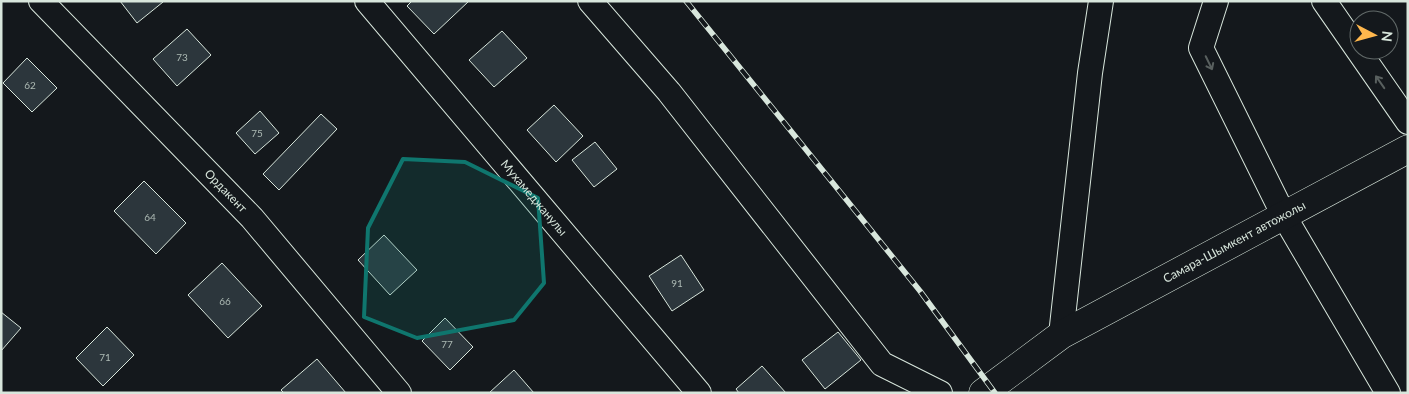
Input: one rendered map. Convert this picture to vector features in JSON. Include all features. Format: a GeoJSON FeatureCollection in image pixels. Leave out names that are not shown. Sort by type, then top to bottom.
{"type":"FeatureCollection","features":[{"type":"Feature","properties":{"kind":"main road","name":"Самара-Шымкент автожолы"},"geometry":{"type":"LineString","coordinates":[[983,393],[1061,335],[1408,149]]}},
{"type":"Feature","properties":{"kind":"street","name":"Ордакент"},"geometry":{"type":"LineString","coordinates":[[41,1],[252,218],[399,393]]}},
{"type":"Feature","properties":{"kind":"street","name":"Мухамеджанулы"},"geometry":{"type":"LineString","coordinates":[[367,1],[699,393]]}},
{"type":"Feature","properties":{"kind":"street"},"geometry":{"type":"LineString","coordinates":[[590,1],[669,92],[882,364],[940,393]]}},
{"type":"Feature","properties":{"kind":"street"},"geometry":{"type":"LineString","coordinates":[[1061,335],[1090,73],[1101,1]]}},
{"type":"Feature","properties":{"kind":"street"},"geometry":{"type":"LineString","coordinates":[[1216,1],[1201,48],[1284,216],[1388,393]]}},
{"type":"Feature","properties":{"kind":"street"},"geometry":{"type":"LineString","coordinates":[[1324,1],[1408,122]]}},
{"type":"Feature","properties":{"kind":"highlighted area"},"geometry":{"type":"Polygon","coordinates":[[[403,159],[465,162],[538,198],[544,283],[514,320],[417,338],[364,317],[368,228],[403,159]]]}},
{"type":"Feature","properties":{"kind":"building"},"geometry":{"type":"Polygon","coordinates":[[[120,1],[162,1],[163,2],[137,23],[120,1]]]}},
{"type":"Feature","properties":{"kind":"building"},"geometry":{"type":"Polygon","coordinates":[[[412,1],[469,1],[434,34],[407,6],[412,1]]]}},
{"type":"Feature","properties":{"kind":"building"},"geometry":{"type":"Polygon","coordinates":[[[187,29],[211,55],[177,86],[153,59],[187,29]]]}},
{"type":"Feature","properties":{"kind":"building"},"geometry":{"type":"Polygon","coordinates":[[[502,31],[527,58],[494,87],[469,60],[502,31]]]}},
{"type":"Feature","properties":{"kind":"building"},"geometry":{"type":"Polygon","coordinates":[[[27,58],[57,88],[32,112],[3,83],[27,58]]]}},
{"type":"Feature","properties":{"kind":"building"},"geometry":{"type":"Polygon","coordinates":[[[554,105],[583,136],[556,162],[527,130],[554,105]]]}},
{"type":"Feature","properties":{"kind":"building"},"geometry":{"type":"Polygon","coordinates":[[[260,111],[279,133],[255,154],[236,133],[260,111]]]}},
{"type":"Feature","properties":{"kind":"building"},"geometry":{"type":"Polygon","coordinates":[[[321,114],[337,129],[279,190],[263,174],[321,114]]]}},
{"type":"Feature","properties":{"kind":"building"},"geometry":{"type":"Polygon","coordinates":[[[595,142],[617,169],[594,187],[572,160],[595,142]]]}},
{"type":"Feature","properties":{"kind":"building"},"geometry":{"type":"Polygon","coordinates":[[[144,181],[186,223],[156,254],[114,211],[144,181]]]}},
{"type":"Feature","properties":{"kind":"building"},"geometry":{"type":"Polygon","coordinates":[[[384,235],[417,270],[390,295],[358,260],[384,235]]]}},
{"type":"Feature","properties":{"kind":"building"},"geometry":{"type":"Polygon","coordinates":[[[681,255],[704,290],[672,311],[649,276],[681,255]]]}},
{"type":"Feature","properties":{"kind":"building"},"geometry":{"type":"Polygon","coordinates":[[[222,263],[262,306],[228,338],[188,295],[222,263]]]}},
{"type":"Feature","properties":{"kind":"building"},"geometry":{"type":"Polygon","coordinates":[[[1,312],[21,328],[1,351],[1,312]]]}},
{"type":"Feature","properties":{"kind":"building"},"geometry":{"type":"Polygon","coordinates":[[[445,318],[473,347],[450,370],[422,341],[445,318]]]}},
{"type":"Feature","properties":{"kind":"building"},"geometry":{"type":"Polygon","coordinates":[[[107,327],[134,355],[103,386],[76,358],[107,327]]]}},
{"type":"Feature","properties":{"kind":"building"},"geometry":{"type":"Polygon","coordinates":[[[838,332],[861,360],[825,389],[802,360],[838,332]]]}},
{"type":"Feature","properties":{"kind":"building"},"geometry":{"type":"Polygon","coordinates":[[[317,359],[346,393],[284,393],[281,390],[317,359]]]}},
{"type":"Feature","properties":{"kind":"building"},"geometry":{"type":"Polygon","coordinates":[[[762,366],[786,393],[739,393],[736,389],[762,366]]]}},
{"type":"Feature","properties":{"kind":"building"},"geometry":{"type":"Polygon","coordinates":[[[514,370],[534,393],[489,393],[514,370]]]}},
{"type":"Feature","properties":{"kind":"railway"},"geometry":{"type":"LineString","coordinates":[[686,1],[920,291],[995,393]]}}]}
